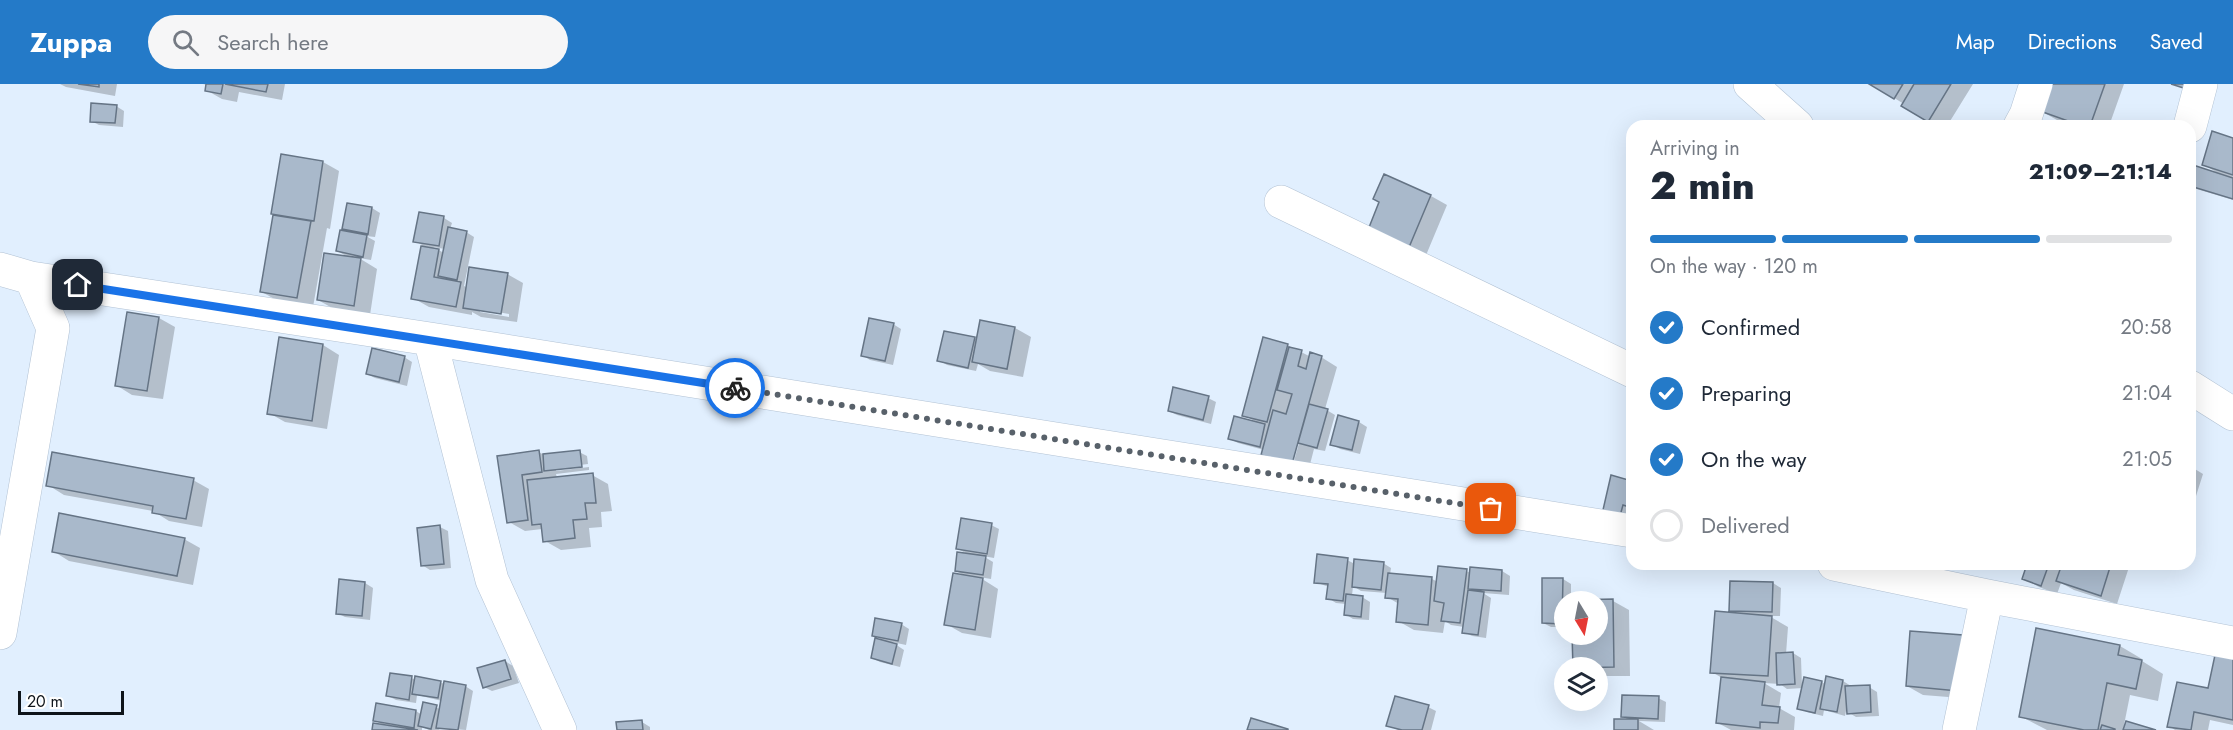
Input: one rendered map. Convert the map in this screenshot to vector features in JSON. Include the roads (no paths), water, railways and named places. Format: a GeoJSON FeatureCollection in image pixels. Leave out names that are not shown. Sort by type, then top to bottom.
{"type":"FeatureCollection","features":[{"type":"Feature","properties":{"kind":"main road"},"geometry":{"type":"LineString","coordinates":[[1750,84],[1790,120]]}},
{"type":"Feature","properties":{"kind":"main road"},"geometry":{"type":"LineString","coordinates":[[2023,120],[2036,84]]}},
{"type":"Feature","properties":{"kind":"main road"},"geometry":{"type":"LineString","coordinates":[[2192,120],[2201,84]]}},
{"type":"Feature","properties":{"kind":"main road"},"geometry":{"type":"LineString","coordinates":[[1281,202],[1626,368]]}},
{"type":"Feature","properties":{"kind":"main road"},"geometry":{"type":"LineString","coordinates":[[15,274],[1626,530]]}},
{"type":"Feature","properties":{"kind":"main road"},"geometry":{"type":"LineString","coordinates":[[0,633],[53,328],[15,274]]}},
{"type":"Feature","properties":{"kind":"main road"},"geometry":{"type":"LineString","coordinates":[[430,339],[492,580],[560,730]]}},
{"type":"Feature","properties":{"kind":"main road"},"geometry":{"type":"LineString","coordinates":[[2196,391],[2233,414]]}},
{"type":"Feature","properties":{"kind":"main road"},"geometry":{"type":"LineString","coordinates":[[1863,570],[2233,643]]}},
{"type":"Feature","properties":{"kind":"main road"},"geometry":{"type":"LineString","coordinates":[[1959,730],[1987,596]]}}]}
